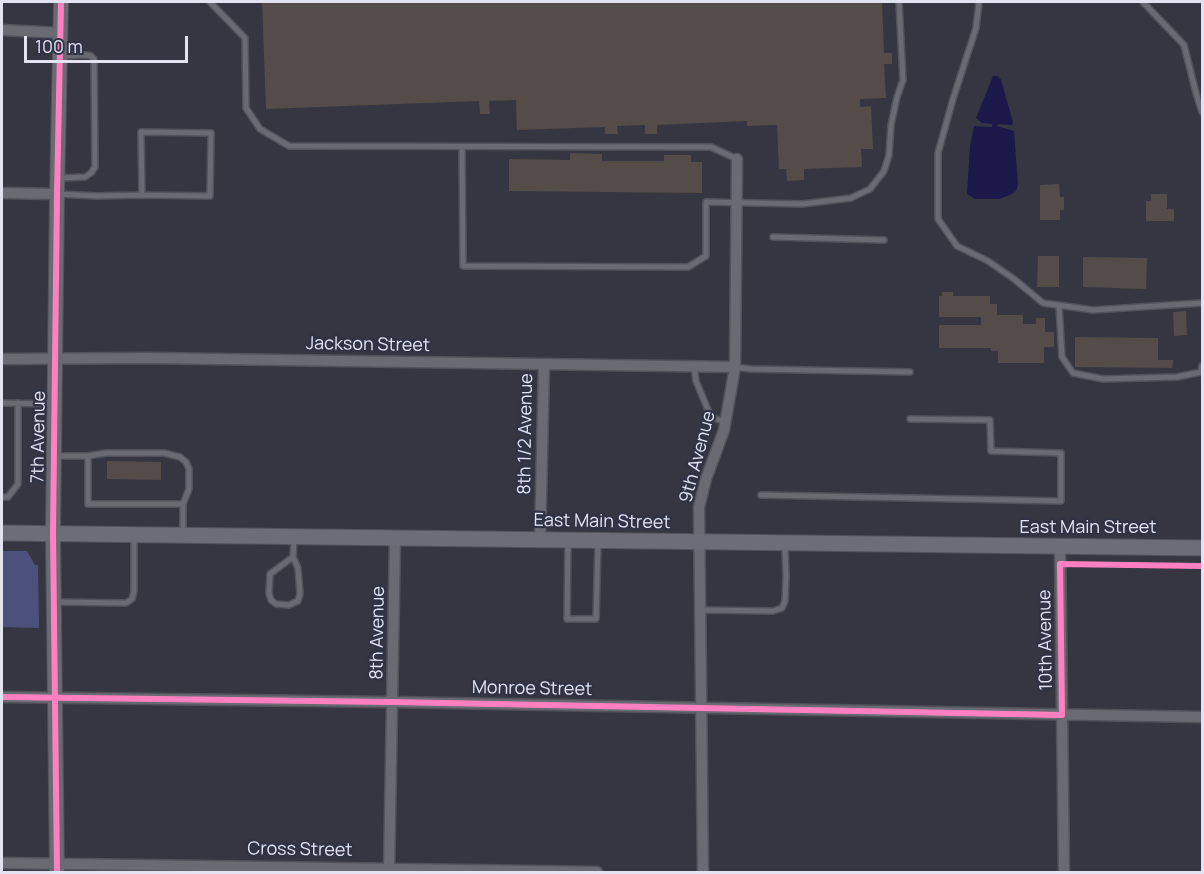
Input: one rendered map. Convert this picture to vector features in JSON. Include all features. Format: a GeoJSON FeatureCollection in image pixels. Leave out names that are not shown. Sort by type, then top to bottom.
{"type":"FeatureCollection","features":[{"type":"Feature","properties":{"kind":"main road","name":"East Main Street"},"geometry":{"type":"LineString","coordinates":[[2,533],[1203,548]]}},
{"type":"Feature","properties":{"kind":"street","name":"7th Avenue"},"geometry":{"type":"LineString","coordinates":[[56,868],[53,602],[54,360],[61,2]]}},
{"type":"Feature","properties":{"kind":"street"},"geometry":{"type":"LineString","coordinates":[[2,30],[61,33]]}},
{"type":"Feature","properties":{"kind":"street","name":"9th Avenue"},"geometry":{"type":"LineString","coordinates":[[703,873],[699,507],[725,422],[735,367],[736,159]]}},
{"type":"Feature","properties":{"kind":"street"},"geometry":{"type":"LineString","coordinates":[[2,193],[57,194]]}},
{"type":"Feature","properties":{"kind":"street","name":"Jackson Street"},"geometry":{"type":"LineString","coordinates":[[2,359],[150,358],[735,367]]}},
{"type":"Feature","properties":{"kind":"street","name":"8th 1/2 Avenue"},"geometry":{"type":"LineString","coordinates":[[540,541],[544,365]]}},
{"type":"Feature","properties":{"kind":"street","name":"8th Avenue"},"geometry":{"type":"LineString","coordinates":[[389,870],[394,538]]}},
{"type":"Feature","properties":{"kind":"street","name":"10th Avenue"},"geometry":{"type":"LineString","coordinates":[[1060,548],[1064,873]]}},
{"type":"Feature","properties":{"kind":"street","name":"Monroe Street"},"geometry":{"type":"LineString","coordinates":[[2,697],[1203,717]]}},
{"type":"Feature","properties":{"kind":"street","name":"Cross Street"},"geometry":{"type":"LineString","coordinates":[[2,863],[56,868],[597,873]]}},
{"type":"Feature","properties":{"kind":"lane"},"geometry":{"type":"LineString","coordinates":[[210,2],[245,38],[246,108],[260,129],[289,146],[711,147],[736,159]]}},
{"type":"Feature","properties":{"kind":"lane"},"geometry":{"type":"LineString","coordinates":[[462,147],[463,266],[688,267],[706,256],[706,202],[802,204],[851,198],[870,189],[884,171],[889,155],[891,125],[903,80],[899,2]]}},
{"type":"Feature","properties":{"kind":"lane"},"geometry":{"type":"LineString","coordinates":[[979,2],[976,28],[938,153],[938,219],[957,246],[988,261],[1043,303],[1093,310],[1203,303]]}},
{"type":"Feature","properties":{"kind":"lane"},"geometry":{"type":"LineString","coordinates":[[1143,2],[1184,45],[1203,112]]}},
{"type":"Feature","properties":{"kind":"lane"},"geometry":{"type":"LineString","coordinates":[[57,178],[85,177],[95,167],[94,59],[86,55],[60,56]]}},
{"type":"Feature","properties":{"kind":"lane"},"geometry":{"type":"LineString","coordinates":[[57,194],[210,196],[211,133],[141,132],[142,195]]}},
{"type":"Feature","properties":{"kind":"lane"},"geometry":{"type":"LineString","coordinates":[[773,237],[884,240]]}},
{"type":"Feature","properties":{"kind":"lane"},"geometry":{"type":"LineString","coordinates":[[1059,306],[1062,357],[1073,373],[1102,380],[1177,377],[1201,372],[1203,366]]}},
{"type":"Feature","properties":{"kind":"lane"},"geometry":{"type":"LineString","coordinates":[[694,366],[696,381],[711,417],[725,422]]}},
{"type":"Feature","properties":{"kind":"lane"},"geometry":{"type":"LineString","coordinates":[[735,367],[910,372]]}},
{"type":"Feature","properties":{"kind":"lane"},"geometry":{"type":"LineString","coordinates":[[2,403],[54,404]]}},
{"type":"Feature","properties":{"kind":"lane"},"geometry":{"type":"LineString","coordinates":[[2,497],[8,497],[18,484],[18,403]]}},
{"type":"Feature","properties":{"kind":"lane"},"geometry":{"type":"LineString","coordinates":[[761,495],[1061,501],[1061,453],[991,451],[990,420],[910,419]]}},
{"type":"Feature","properties":{"kind":"lane"},"geometry":{"type":"LineString","coordinates":[[54,456],[164,453],[180,457],[189,469],[188,496],[183,504],[183,536]]}},
{"type":"Feature","properties":{"kind":"lane"},"geometry":{"type":"LineString","coordinates":[[88,456],[88,504],[183,504]]}},
{"type":"Feature","properties":{"kind":"lane"},"geometry":{"type":"LineString","coordinates":[[53,602],[126,603],[132,599],[135,535]]}},
{"type":"Feature","properties":{"kind":"lane"},"geometry":{"type":"LineString","coordinates":[[293,557],[270,574],[269,593],[271,600],[276,604],[290,605],[298,601],[300,594],[298,568],[293,557],[294,537]]}},
{"type":"Feature","properties":{"kind":"lane"},"geometry":{"type":"LineString","coordinates":[[568,541],[567,619],[597,619],[598,541]]}},
{"type":"Feature","properties":{"kind":"lane"},"geometry":{"type":"LineString","coordinates":[[700,610],[773,611],[782,608],[784,543]]}},
{"type":"Feature","properties":{"kind":"shaded area"},"geometry":{"type":"Polygon","coordinates":[[[993,76],[998,76],[1001,80],[1013,122],[1012,125],[998,124],[997,126],[1014,131],[1018,185],[1016,191],[999,199],[975,199],[967,194],[970,146],[974,126],[992,127],[992,124],[982,123],[976,118],[993,76]]]}},
{"type":"Feature","properties":{"kind":"shaded area"},"geometry":{"type":"Polygon","coordinates":[[[2,551],[27,551],[35,565],[38,565],[39,628],[2,627],[2,551]]]}},
{"type":"Feature","properties":{"kind":"building"},"geometry":{"type":"Polygon","coordinates":[[[262,2],[882,2],[884,53],[892,53],[892,64],[884,64],[886,98],[860,99],[860,107],[871,106],[873,149],[861,149],[862,167],[804,169],[804,180],[787,181],[786,169],[779,169],[777,125],[747,126],[747,121],[657,125],[657,134],[645,134],[645,125],[617,126],[618,134],[605,134],[605,127],[517,130],[516,100],[489,101],[490,114],[480,114],[479,101],[266,109],[262,2]]]}},
{"type":"Feature","properties":{"kind":"building"},"geometry":{"type":"Polygon","coordinates":[[[570,153],[602,154],[602,161],[664,161],[664,155],[691,155],[691,162],[702,162],[702,193],[509,191],[509,159],[570,160],[570,153]]]}},
{"type":"Feature","properties":{"kind":"building"},"geometry":{"type":"Polygon","coordinates":[[[1059,184],[1060,197],[1064,197],[1064,210],[1060,210],[1060,220],[1040,220],[1040,185],[1059,184]]]}},
{"type":"Feature","properties":{"kind":"building"},"geometry":{"type":"Polygon","coordinates":[[[1151,194],[1167,194],[1167,209],[1174,209],[1174,221],[1146,221],[1146,201],[1151,201],[1151,194]]]}},
{"type":"Feature","properties":{"kind":"building"},"geometry":{"type":"Polygon","coordinates":[[[1038,256],[1059,256],[1059,287],[1037,287],[1038,256]]]}},
{"type":"Feature","properties":{"kind":"building"},"geometry":{"type":"Polygon","coordinates":[[[1083,257],[1147,258],[1146,289],[1083,287],[1083,257]]]}},
{"type":"Feature","properties":{"kind":"building"},"geometry":{"type":"Polygon","coordinates":[[[942,292],[953,292],[953,296],[990,296],[990,304],[997,304],[997,315],[1023,315],[1023,324],[1036,324],[1036,318],[1045,318],[1045,332],[1054,332],[1054,347],[1044,347],[1044,363],[998,363],[998,351],[991,351],[991,348],[939,348],[939,325],[981,325],[981,317],[939,317],[939,296],[942,296],[942,292]]]}},
{"type":"Feature","properties":{"kind":"building"},"geometry":{"type":"Polygon","coordinates":[[[1186,311],[1187,335],[1174,336],[1173,312],[1186,311]]]}},
{"type":"Feature","properties":{"kind":"building"},"geometry":{"type":"Polygon","coordinates":[[[1075,337],[1158,338],[1158,360],[1173,360],[1172,368],[1075,367],[1075,337]]]}},
{"type":"Feature","properties":{"kind":"building"},"geometry":{"type":"Polygon","coordinates":[[[107,461],[161,462],[161,480],[107,479],[107,461]]]}},
{"type":"Feature","properties":{"kind":"cycle path"},"geometry":{"type":"LineString","coordinates":[[57,872],[53,534],[61,2]]}},
{"type":"Feature","properties":{"kind":"cycle path"},"geometry":{"type":"LineString","coordinates":[[2,697],[1062,715],[1060,564],[1202,566]]}}]}
